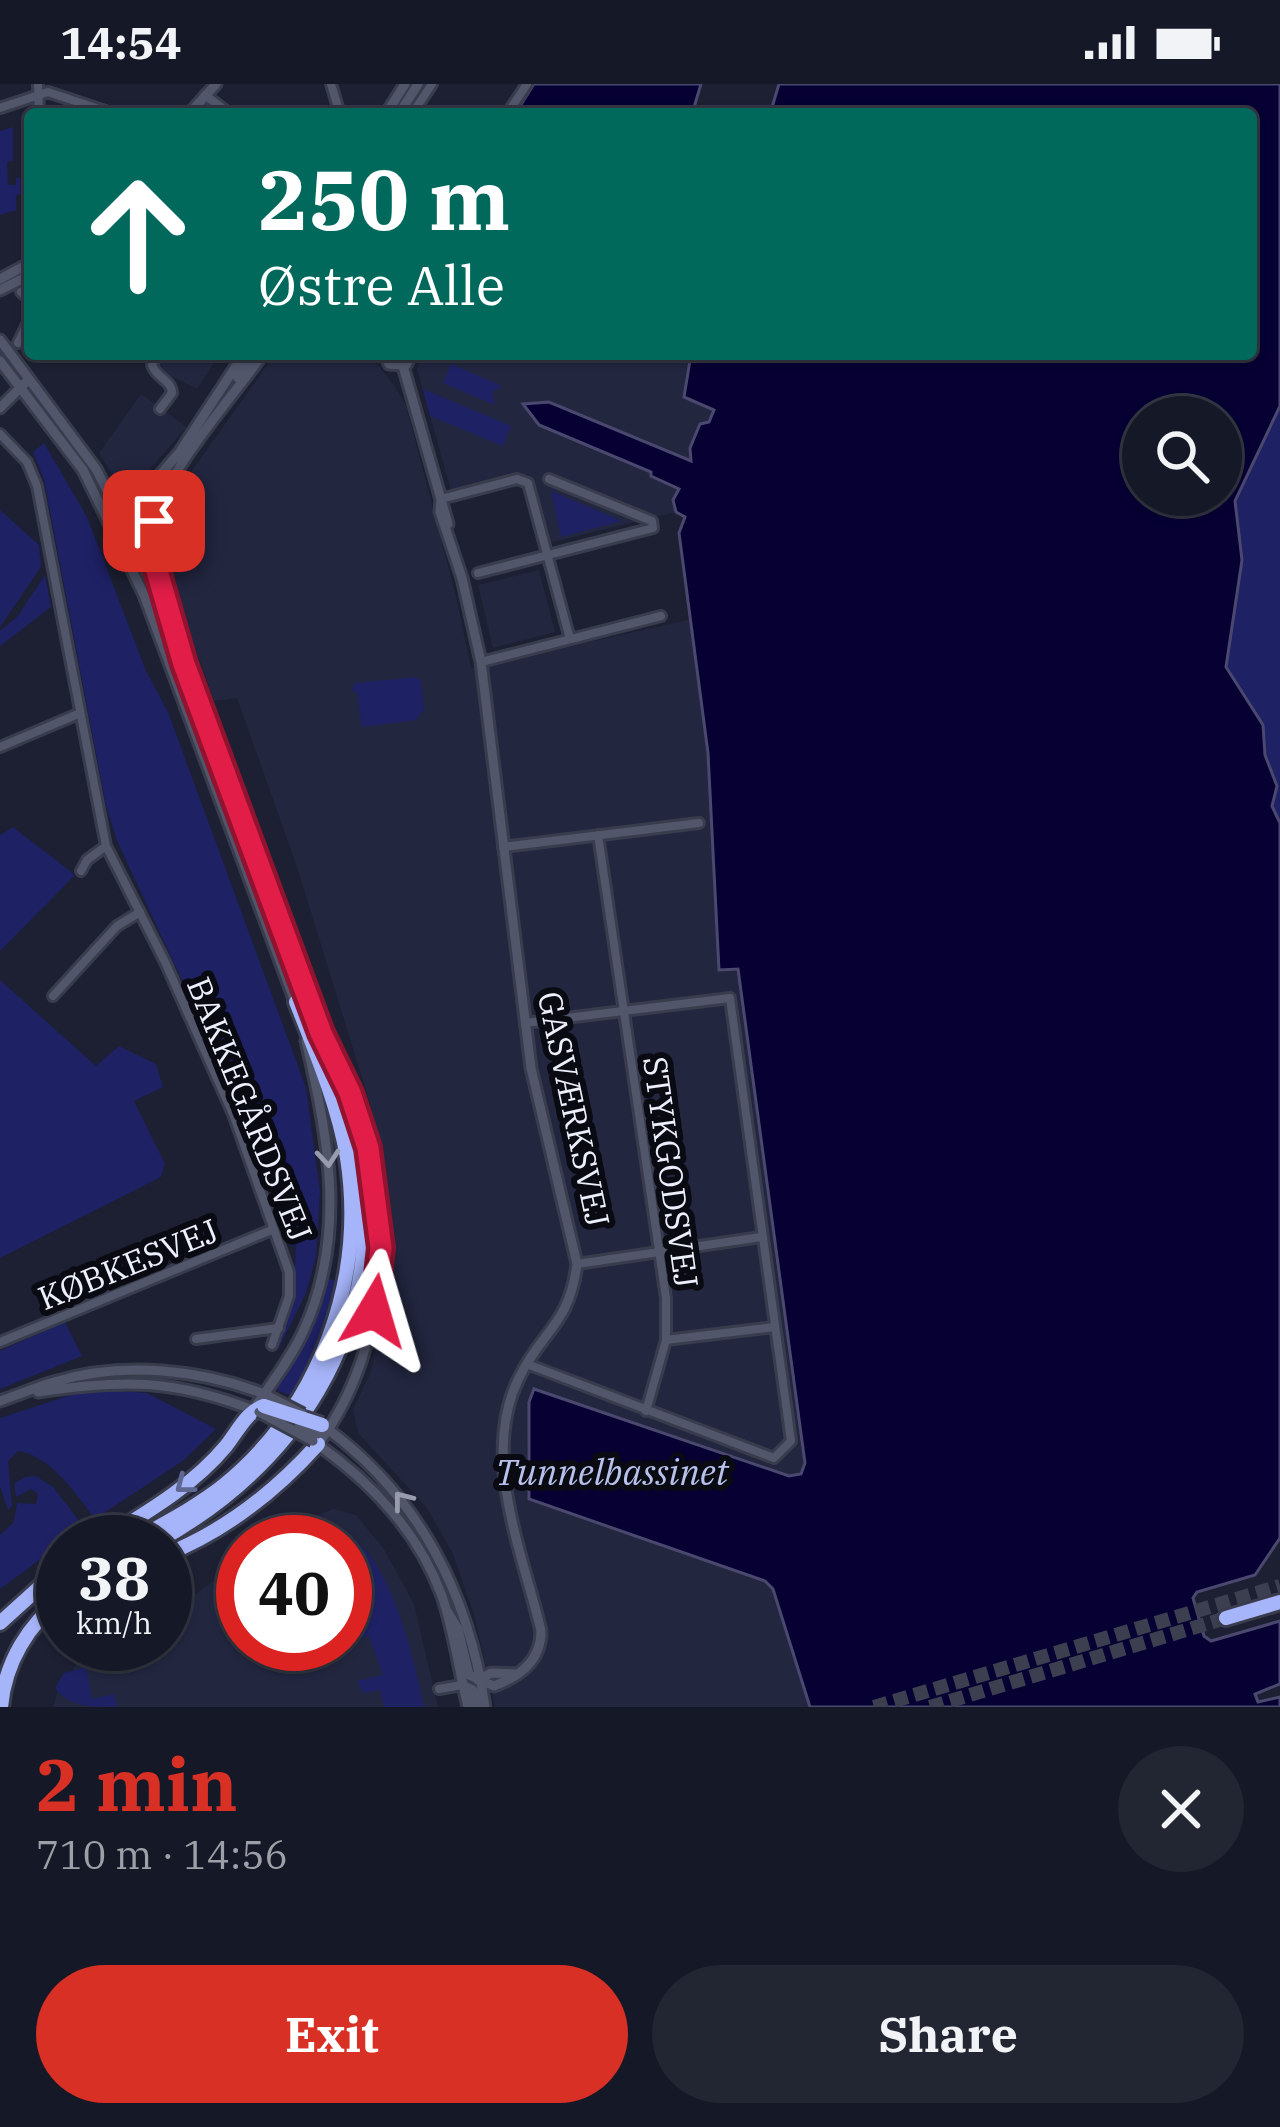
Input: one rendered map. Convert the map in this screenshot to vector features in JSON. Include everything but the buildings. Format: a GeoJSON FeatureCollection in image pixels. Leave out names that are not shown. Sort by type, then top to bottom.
{"type":"FeatureCollection","features":[{"type":"Feature","properties":{"kind":"highway"},"geometry":{"type":"LineString","coordinates":[[177,1515],[205,1499],[263,1447],[308,1383],[338,1310],[351,1233],[348,1168],[335,1109],[296,1002]]}},
{"type":"Feature","properties":{"kind":"highway"},"geometry":{"type":"LineString","coordinates":[[192,1521],[266,1463],[309,1406],[343,1340],[363,1257],[363,1187],[351,1117],[321,1033]]}},
{"type":"Feature","properties":{"kind":"highway"},"geometry":{"type":"LineString","coordinates":[[140,1515],[215,1459],[262,1405],[324,1427]]}},
{"type":"Feature","properties":{"kind":"highway"},"geometry":{"type":"LineString","coordinates":[[192,1542],[247,1510],[315,1443]]}},
{"type":"Feature","properties":{"kind":"highway"},"geometry":{"type":"LineString","coordinates":[[0,1626],[36,1592]]}},
{"type":"Feature","properties":{"kind":"highway"},"geometry":{"type":"LineString","coordinates":[[0,1626],[36,1599]]}},
{"type":"Feature","properties":{"kind":"highway"},"geometry":{"type":"LineString","coordinates":[[1226,1618],[1280,1602]]}},
{"type":"Feature","properties":{"kind":"highway"},"geometry":{"type":"LineString","coordinates":[[1,1707],[8,1672],[36,1633]]}},
{"type":"Feature","properties":{"kind":"street"},"geometry":{"type":"LineString","coordinates":[[38,84],[39,108]]}},
{"type":"Feature","properties":{"kind":"street"},"geometry":{"type":"LineString","coordinates":[[194,108],[216,84]]}},
{"type":"Feature","properties":{"kind":"street"},"geometry":{"type":"LineString","coordinates":[[0,107],[48,92],[96,108]]}},
{"type":"Feature","properties":{"kind":"street"},"geometry":{"type":"LineString","coordinates":[[206,95],[222,108]]}},
{"type":"Feature","properties":{"kind":"street"},"geometry":{"type":"LineString","coordinates":[[18,343],[24,330]]}},
{"type":"Feature","properties":{"kind":"street"},"geometry":{"type":"LineString","coordinates":[[0,340],[83,470],[118,535],[296,1002],[328,1144],[331,1214],[314,1306],[262,1405]]}},
{"type":"Feature","properties":{"kind":"street"},"geometry":{"type":"LineString","coordinates":[[154,360],[154,372],[169,382],[172,393],[160,409]]}},
{"type":"Feature","properties":{"kind":"street"},"geometry":{"type":"LineString","coordinates":[[118,535],[122,518],[179,453],[240,360]]}},
{"type":"Feature","properties":{"kind":"street"},"geometry":{"type":"LineString","coordinates":[[184,664],[153,557],[152,529],[166,490],[254,360]]}},
{"type":"Feature","properties":{"kind":"street"},"geometry":{"type":"LineString","coordinates":[[387,360],[403,366],[408,360]]}},
{"type":"Feature","properties":{"kind":"street"},"geometry":{"type":"LineString","coordinates":[[0,361],[25,383],[96,469],[122,518],[184,664],[368,1148],[381,1248],[367,1342],[345,1401],[315,1443]]}},
{"type":"Feature","properties":{"kind":"street","name":"GASVÆRKSVEJ"},"geometry":{"type":"LineString","coordinates":[[403,366],[447,510],[481,662],[531,1068],[577,1264],[560,1321],[518,1379],[508,1413],[505,1475],[541,1641],[534,1659],[518,1674],[494,1686],[480,1680],[462,1684]]}},
{"type":"Feature","properties":{"kind":"street"},"geometry":{"type":"LineString","coordinates":[[1,406],[25,383]]}},
{"type":"Feature","properties":{"kind":"street","name":"BAKKEGÅRDSVEJ"},"geometry":{"type":"LineString","coordinates":[[0,434],[27,462],[37,486],[106,846],[233,1114],[290,1282],[272,1345]]}},
{"type":"Feature","properties":{"kind":"street"},"geometry":{"type":"LineString","coordinates":[[441,499],[525,479],[570,639]]}},
{"type":"Feature","properties":{"kind":"street"},"geometry":{"type":"LineString","coordinates":[[478,573],[653,528],[652,521],[549,479]]}},
{"type":"Feature","properties":{"kind":"street"},"geometry":{"type":"LineString","coordinates":[[481,662],[661,616]]}},
{"type":"Feature","properties":{"kind":"street"},"geometry":{"type":"LineString","coordinates":[[0,747],[78,714]]}},
{"type":"Feature","properties":{"kind":"street"},"geometry":{"type":"LineString","coordinates":[[502,847],[699,823]]}},
{"type":"Feature","properties":{"kind":"street"},"geometry":{"type":"LineString","coordinates":[[598,835],[625,1011]]}},
{"type":"Feature","properties":{"kind":"street"},"geometry":{"type":"LineString","coordinates":[[81,871],[106,846]]}},
{"type":"Feature","properties":{"kind":"street"},"geometry":{"type":"LineString","coordinates":[[52,996],[117,926],[140,912]]}},
{"type":"Feature","properties":{"kind":"street"},"geometry":{"type":"LineString","coordinates":[[525,1023],[730,998],[791,1441],[774,1458],[527,1364]]}},
{"type":"Feature","properties":{"kind":"street","name":"STYKGODSVEJ"},"geometry":{"type":"LineString","coordinates":[[625,1011],[666,1298],[666,1340],[646,1411]]}},
{"type":"Feature","properties":{"kind":"street","name":"KØBKESVEJ"},"geometry":{"type":"LineString","coordinates":[[0,1342],[274,1229]]}},
{"type":"Feature","properties":{"kind":"street"},"geometry":{"type":"LineString","coordinates":[[577,1264],[761,1237]]}},
{"type":"Feature","properties":{"kind":"street","name":"STYKGODSVEJ"},"geometry":{"type":"LineString","coordinates":[[666,1340],[774,1327]]}},
{"type":"Feature","properties":{"kind":"street"},"geometry":{"type":"LineString","coordinates":[[196,1339],[279,1328]]}},
{"type":"Feature","properties":{"kind":"street"},"geometry":{"type":"LineString","coordinates":[[0,1401],[54,1382],[134,1371],[189,1374],[262,1405],[359,1476],[393,1514],[425,1558],[458,1629],[469,1676],[480,1680]]}},
{"type":"Feature","properties":{"kind":"street"},"geometry":{"type":"LineString","coordinates":[[21,1395],[106,1382],[155,1383],[262,1405]]}},
{"type":"Feature","properties":{"kind":"street"},"geometry":{"type":"LineString","coordinates":[[324,1427],[378,1472],[423,1528],[460,1604],[480,1680],[477,1707]]}},
{"type":"Feature","properties":{"kind":"street"},"geometry":{"type":"LineString","coordinates":[[446,1609],[462,1684],[477,1707]]}},
{"type":"Feature","properties":{"kind":"street"},"geometry":{"type":"LineString","coordinates":[[439,1689],[462,1684]]}},
{"type":"Feature","properties":{"kind":"shaded area"},"geometry":{"type":"Polygon","coordinates":[[[13,127],[8,185],[16,185],[20,177],[21,194],[16,195],[16,210],[0,215],[0,131],[13,127]]]}},
{"type":"Feature","properties":{"kind":"shaded area"},"geometry":{"type":"Polygon","coordinates":[[[216,360],[197,389],[161,371],[158,362],[216,360]]]}},
{"type":"Feature","properties":{"kind":"shaded area"},"geometry":{"type":"Polygon","coordinates":[[[271,360],[374,360],[406,405],[471,668],[692,619],[708,753],[719,969],[738,968],[805,1469],[789,1476],[534,1389],[529,1402],[526,1485],[529,1499],[765,1581],[773,1589],[810,1707],[495,1707],[474,1615],[453,1554],[427,1508],[358,1433],[353,1409],[371,1372],[391,1270],[391,1210],[371,1107],[297,867],[237,698],[214,701],[166,566],[171,512],[183,483],[271,360]]]}},
{"type":"Feature","properties":{"kind":"shaded area"},"geometry":{"type":"Polygon","coordinates":[[[420,360],[689,360],[685,375],[714,410],[709,422],[699,424],[691,447],[693,461],[549,402],[524,404],[679,489],[673,500],[676,512],[549,543],[528,474],[451,491],[417,369],[420,360]]]}},
{"type":"Feature","properties":{"kind":"shaded area"},"geometry":{"type":"Polygon","coordinates":[[[451,364],[502,386],[492,392],[495,405],[443,383],[451,364]]]}},
{"type":"Feature","properties":{"kind":"shaded area"},"geometry":{"type":"Polygon","coordinates":[[[423,389],[511,426],[503,446],[430,416],[423,389]]]}},
{"type":"Feature","properties":{"kind":"shaded area"},"geometry":{"type":"Polygon","coordinates":[[[141,394],[187,427],[133,488],[119,486],[99,453],[141,394]]]}},
{"type":"Feature","properties":{"kind":"shaded area"},"geometry":{"type":"Polygon","coordinates":[[[1280,406],[1280,823],[1272,806],[1277,786],[1265,755],[1263,725],[1226,668],[1242,560],[1237,516],[1242,516],[1242,486],[1280,406]]]}},
{"type":"Feature","properties":{"kind":"shaded area"},"geometry":{"type":"Polygon","coordinates":[[[44,443],[87,517],[146,671],[168,712],[306,1088],[320,1192],[316,1257],[306,1293],[279,1348],[294,1288],[296,1245],[291,1246],[253,1132],[117,841],[106,806],[44,480],[33,452],[44,443]]]}},
{"type":"Feature","properties":{"kind":"shaded area"},"geometry":{"type":"Polygon","coordinates":[[[551,491],[622,521],[561,537],[551,491]]]}},
{"type":"Feature","properties":{"kind":"shaded area"},"geometry":{"type":"Polygon","coordinates":[[[0,510],[39,545],[41,567],[0,627],[0,510]]]}},
{"type":"Feature","properties":{"kind":"shaded area"},"geometry":{"type":"Polygon","coordinates":[[[539,570],[555,632],[493,648],[478,585],[539,570]]]}},
{"type":"Feature","properties":{"kind":"shaded area"},"geometry":{"type":"Polygon","coordinates":[[[45,575],[51,607],[0,646],[0,631],[17,617],[45,575]]]}},
{"type":"Feature","properties":{"kind":"shaded area"},"geometry":{"type":"Polygon","coordinates":[[[416,677],[421,681],[424,710],[416,720],[362,727],[357,692],[352,691],[355,683],[416,677]]]}},
{"type":"Feature","properties":{"kind":"shaded area"},"geometry":{"type":"Polygon","coordinates":[[[13,827],[75,875],[0,951],[0,835],[13,827]]]}},
{"type":"Feature","properties":{"kind":"shaded area"},"geometry":{"type":"Polygon","coordinates":[[[0,980],[96,1066],[119,1046],[156,1064],[163,1087],[134,1101],[165,1164],[161,1177],[0,1258],[0,980]]]}},
{"type":"Feature","properties":{"kind":"shaded area"},"geometry":{"type":"Polygon","coordinates":[[[326,1278],[336,1281],[321,1333],[292,1396],[274,1389],[301,1348],[326,1278]]]}},
{"type":"Feature","properties":{"kind":"shaded area"},"geometry":{"type":"Polygon","coordinates":[[[65,1322],[82,1356],[0,1389],[0,1351],[65,1322]]]}},
{"type":"Feature","properties":{"kind":"shaded area"},"geometry":{"type":"Polygon","coordinates":[[[83,1391],[147,1393],[216,1429],[184,1460],[101,1515],[92,1515],[52,1468],[18,1451],[8,1461],[12,1506],[8,1510],[0,1486],[0,1418],[83,1391]]]}},
{"type":"Feature","properties":{"kind":"shaded area"},"geometry":{"type":"Polygon","coordinates":[[[36,1476],[53,1487],[75,1515],[36,1515],[36,1562],[0,1589],[0,1535],[14,1522],[17,1503],[36,1504],[38,1494],[31,1489],[16,1497],[14,1484],[36,1476]]]}},
{"type":"Feature","properties":{"kind":"shaded area"},"geometry":{"type":"Polygon","coordinates":[[[333,1509],[356,1515],[318,1515],[333,1509]]]}},
{"type":"Feature","properties":{"kind":"shaded area"},"geometry":{"type":"Polygon","coordinates":[[[372,1534],[414,1604],[438,1707],[53,1707],[59,1687],[72,1671],[192,1671],[192,1596],[216,1579],[216,1671],[372,1671],[372,1534]]]}},
{"type":"Feature","properties":{"kind":"shaded area"},"geometry":{"type":"Polygon","coordinates":[[[372,1560],[404,1627],[424,1707],[384,1707],[380,1690],[363,1693],[357,1681],[383,1675],[372,1644],[372,1560]]]}},
{"type":"Feature","properties":{"kind":"shaded area"},"geometry":{"type":"Polygon","coordinates":[[[87,1671],[92,1699],[114,1694],[117,1707],[90,1706],[61,1694],[55,1688],[64,1673],[87,1671]]]}},
{"type":"Feature","properties":{"kind":"water"},"geometry":{"type":"Polygon","coordinates":[[[534,84],[701,84],[694,108],[519,108],[534,84]]]}},
{"type":"Feature","properties":{"kind":"water","name":"Tunnelbassinet"},"geometry":{"type":"Polygon","coordinates":[[[779,84],[1280,84],[1280,406],[1242,486],[1242,396],[1122,396],[1122,516],[1237,516],[1242,560],[1226,667],[1263,725],[1265,755],[1277,786],[1272,806],[1280,823],[1280,1538],[1255,1575],[1197,1592],[1193,1598],[1204,1636],[1211,1641],[1280,1621],[1280,1684],[1255,1694],[1258,1702],[1280,1697],[1280,1707],[810,1707],[773,1589],[765,1581],[529,1499],[529,1402],[534,1389],[789,1476],[801,1474],[805,1463],[738,969],[719,970],[708,753],[679,533],[685,517],[676,512],[673,500],[679,489],[651,472],[539,425],[523,404],[549,402],[691,461],[690,448],[700,424],[709,422],[714,410],[684,397],[690,360],[1257,360],[1257,108],[772,108],[779,84]]]}},
{"type":"Feature","properties":{"kind":"tunnel"},"geometry":{"type":"LineString","coordinates":[[874,1707],[1280,1586]]}},
{"type":"Feature","properties":{"kind":"tunnel"},"geometry":{"type":"LineString","coordinates":[[930,1707],[1226,1618]]}},
{"type":"Feature","properties":{"kind":"route"},"geometry":{"type":"LineString","coordinates":[[154,521],[153,557],[184,664],[368,1148],[381,1248],[374,1311]]}}]}
